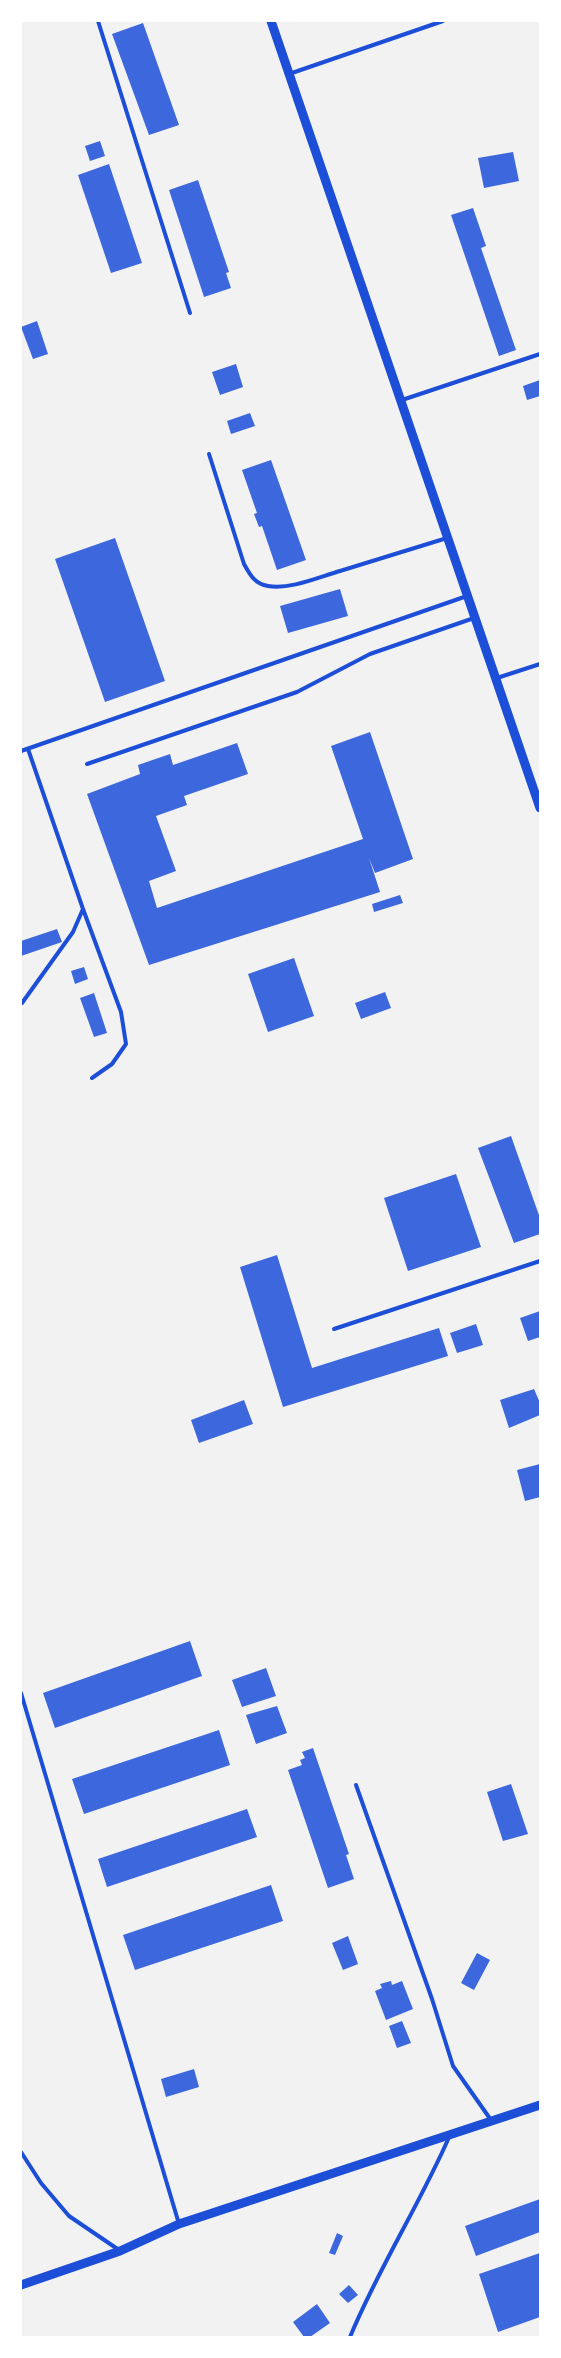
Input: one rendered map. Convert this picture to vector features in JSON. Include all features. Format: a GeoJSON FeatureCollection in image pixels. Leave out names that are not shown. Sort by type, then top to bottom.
{"type":"FeatureCollection","features":[{"type":"Feature","properties":{"kind":"street"},"geometry":{"type":"LineString","coordinates":[[271,21],[540,808]]}},
{"type":"Feature","properties":{"kind":"street"},"geometry":{"type":"LineString","coordinates":[[21,2285],[120,2251],[179,2224],[540,2105]]}},
{"type":"Feature","properties":{"kind":"lane"},"geometry":{"type":"LineString","coordinates":[[98,21],[190,313]]}},
{"type":"Feature","properties":{"kind":"lane"},"geometry":{"type":"LineString","coordinates":[[289,74],[443,21]]}},
{"type":"Feature","properties":{"kind":"lane"},"geometry":{"type":"LineString","coordinates":[[400,401],[540,354]]}},
{"type":"Feature","properties":{"kind":"lane"},"geometry":{"type":"LineString","coordinates":[[209,454],[244,564],[250,575],[257,582],[268,586],[308,580],[448,538]]}},
{"type":"Feature","properties":{"kind":"lane"},"geometry":{"type":"LineString","coordinates":[[21,750],[467,596]]}},
{"type":"Feature","properties":{"kind":"lane"},"geometry":{"type":"LineString","coordinates":[[87,764],[297,692],[370,654],[474,618]]}},
{"type":"Feature","properties":{"kind":"lane"},"geometry":{"type":"LineString","coordinates":[[497,678],[540,664]]}},
{"type":"Feature","properties":{"kind":"lane"},"geometry":{"type":"LineString","coordinates":[[28,749],[121,1012],[126,1044],[112,1064],[92,1078]]}},
{"type":"Feature","properties":{"kind":"lane"},"geometry":{"type":"LineString","coordinates":[[22,1003],[73,932],[83,909]]}},
{"type":"Feature","properties":{"kind":"lane"},"geometry":{"type":"LineString","coordinates":[[334,1329],[540,1261]]}},
{"type":"Feature","properties":{"kind":"lane"},"geometry":{"type":"LineString","coordinates":[[21,1693],[179,2224]]}},
{"type":"Feature","properties":{"kind":"lane"},"geometry":{"type":"LineString","coordinates":[[356,1785],[436,2008],[453,2066],[491,2120]]}},
{"type":"Feature","properties":{"kind":"lane"},"geometry":{"type":"LineString","coordinates":[[350,2337],[377,2275],[430,2182],[450,2136]]}},
{"type":"Feature","properties":{"kind":"lane"},"geometry":{"type":"LineString","coordinates":[[21,2152],[47,2191],[69,2216],[120,2251]]}},
{"type":"Feature","properties":{"kind":"building"},"geometry":{"type":"Polygon","coordinates":[[[143,23],[179,125],[149,135],[112,34],[143,23]]]}},
{"type":"Feature","properties":{"kind":"building"},"geometry":{"type":"Polygon","coordinates":[[[100,141],[105,156],[90,161],[85,146],[100,141]]]}},
{"type":"Feature","properties":{"kind":"building"},"geometry":{"type":"Polygon","coordinates":[[[513,152],[519,181],[484,188],[478,158],[513,152]]]}},
{"type":"Feature","properties":{"kind":"building"},"geometry":{"type":"Polygon","coordinates":[[[109,164],[142,263],[111,273],[78,175],[109,164]]]}},
{"type":"Feature","properties":{"kind":"building"},"geometry":{"type":"Polygon","coordinates":[[[198,180],[229,272],[226,273],[231,288],[204,297],[169,190],[198,180]]]}},
{"type":"Feature","properties":{"kind":"building"},"geometry":{"type":"Polygon","coordinates":[[[473,208],[486,246],[481,248],[516,350],[499,356],[451,215],[473,208]]]}},
{"type":"Feature","properties":{"kind":"building"},"geometry":{"type":"Polygon","coordinates":[[[37,321],[48,354],[33,359],[21,327],[37,321]]]}},
{"type":"Feature","properties":{"kind":"building"},"geometry":{"type":"Polygon","coordinates":[[[236,364],[243,387],[220,395],[212,372],[236,364]]]}},
{"type":"Feature","properties":{"kind":"building"},"geometry":{"type":"Polygon","coordinates":[[[540,380],[540,396],[527,400],[523,386],[540,380]]]}},
{"type":"Feature","properties":{"kind":"building"},"geometry":{"type":"Polygon","coordinates":[[[250,413],[255,426],[231,434],[227,421],[250,413]]]}},
{"type":"Feature","properties":{"kind":"building"},"geometry":{"type":"Polygon","coordinates":[[[271,460],[306,560],[277,570],[262,526],[259,527],[254,514],[257,513],[242,470],[271,460]]]}},
{"type":"Feature","properties":{"kind":"building"},"geometry":{"type":"Polygon","coordinates":[[[115,538],[165,681],[105,702],[55,559],[115,538]]]}},
{"type":"Feature","properties":{"kind":"building"},"geometry":{"type":"Polygon","coordinates":[[[340,589],[348,616],[288,633],[280,606],[340,589]]]}},
{"type":"Feature","properties":{"kind":"building"},"geometry":{"type":"Polygon","coordinates":[[[370,732],[413,859],[375,873],[369,858],[380,892],[149,965],[87,794],[140,774],[138,765],[170,754],[173,765],[237,743],[248,774],[184,796],[187,805],[156,816],[176,871],[149,881],[157,908],[363,839],[331,746],[370,732]]]}},
{"type":"Feature","properties":{"kind":"building"},"geometry":{"type":"Polygon","coordinates":[[[400,895],[403,903],[374,912],[372,904],[400,895]]]}},
{"type":"Feature","properties":{"kind":"building"},"geometry":{"type":"Polygon","coordinates":[[[57,929],[62,942],[21,956],[21,941],[57,929]]]}},
{"type":"Feature","properties":{"kind":"building"},"geometry":{"type":"Polygon","coordinates":[[[294,958],[314,1016],[268,1032],[248,974],[294,958]]]}},
{"type":"Feature","properties":{"kind":"building"},"geometry":{"type":"Polygon","coordinates":[[[84,967],[88,979],[75,984],[71,971],[84,967]]]}},
{"type":"Feature","properties":{"kind":"building"},"geometry":{"type":"Polygon","coordinates":[[[385,992],[391,1008],[361,1019],[355,1003],[385,992]]]}},
{"type":"Feature","properties":{"kind":"building"},"geometry":{"type":"Polygon","coordinates":[[[94,993],[107,1033],[94,1037],[80,998],[94,993]]]}},
{"type":"Feature","properties":{"kind":"building"},"geometry":{"type":"Polygon","coordinates":[[[511,1136],[540,1218],[540,1234],[514,1243],[478,1148],[511,1136]]]}},
{"type":"Feature","properties":{"kind":"building"},"geometry":{"type":"Polygon","coordinates":[[[456,1174],[481,1247],[408,1271],[384,1198],[456,1174]]]}},
{"type":"Feature","properties":{"kind":"building"},"geometry":{"type":"Polygon","coordinates":[[[277,1255],[312,1368],[439,1328],[448,1356],[283,1407],[240,1267],[277,1255]]]}},
{"type":"Feature","properties":{"kind":"building"},"geometry":{"type":"Polygon","coordinates":[[[540,1311],[540,1337],[528,1341],[520,1318],[540,1311]]]}},
{"type":"Feature","properties":{"kind":"building"},"geometry":{"type":"Polygon","coordinates":[[[476,1324],[483,1345],[457,1353],[450,1333],[476,1324]]]}},
{"type":"Feature","properties":{"kind":"building"},"geometry":{"type":"Polygon","coordinates":[[[534,1389],[540,1403],[540,1415],[509,1428],[500,1400],[534,1389]]]}},
{"type":"Feature","properties":{"kind":"building"},"geometry":{"type":"Polygon","coordinates":[[[244,1400],[253,1424],[199,1443],[191,1420],[244,1400]]]}},
{"type":"Feature","properties":{"kind":"building"},"geometry":{"type":"Polygon","coordinates":[[[540,1464],[540,1497],[525,1501],[517,1470],[540,1464]]]}},
{"type":"Feature","properties":{"kind":"building"},"geometry":{"type":"Polygon","coordinates":[[[190,1641],[202,1676],[55,1728],[43,1693],[190,1641]]]}},
{"type":"Feature","properties":{"kind":"building"},"geometry":{"type":"Polygon","coordinates":[[[266,1668],[276,1696],[242,1707],[232,1680],[266,1668]]]}},
{"type":"Feature","properties":{"kind":"building"},"geometry":{"type":"Polygon","coordinates":[[[277,1706],[287,1733],[256,1744],[246,1715],[277,1706]]]}},
{"type":"Feature","properties":{"kind":"building"},"geometry":{"type":"Polygon","coordinates":[[[219,1730],[230,1765],[84,1814],[72,1779],[219,1730]]]}},
{"type":"Feature","properties":{"kind":"building"},"geometry":{"type":"Polygon","coordinates":[[[313,1748],[349,1854],[346,1855],[354,1879],[328,1888],[288,1770],[302,1765],[300,1760],[305,1758],[302,1752],[313,1748]]]}},
{"type":"Feature","properties":{"kind":"building"},"geometry":{"type":"Polygon","coordinates":[[[511,1784],[528,1834],[503,1841],[487,1792],[511,1784]]]}},
{"type":"Feature","properties":{"kind":"building"},"geometry":{"type":"Polygon","coordinates":[[[247,1809],[257,1837],[107,1887],[98,1859],[247,1809]]]}},
{"type":"Feature","properties":{"kind":"building"},"geometry":{"type":"Polygon","coordinates":[[[271,1885],[283,1921],[135,1970],[123,1935],[271,1885]]]}},
{"type":"Feature","properties":{"kind":"building"},"geometry":{"type":"Polygon","coordinates":[[[348,1936],[358,1964],[343,1970],[332,1943],[348,1936]]]}},
{"type":"Feature","properties":{"kind":"building"},"geometry":{"type":"Polygon","coordinates":[[[477,1953],[490,1960],[474,1990],[461,1983],[477,1953]]]}},
{"type":"Feature","properties":{"kind":"building"},"geometry":{"type":"Polygon","coordinates":[[[391,1981],[392,1985],[402,1981],[413,2009],[386,2020],[375,1991],[382,1988],[380,1984],[391,1981]]]}},
{"type":"Feature","properties":{"kind":"building"},"geometry":{"type":"Polygon","coordinates":[[[402,2021],[411,2043],[397,2048],[389,2026],[402,2021]]]}},
{"type":"Feature","properties":{"kind":"building"},"geometry":{"type":"Polygon","coordinates":[[[194,2069],[199,2087],[166,2097],[161,2079],[194,2069]]]}},
{"type":"Feature","properties":{"kind":"building"},"geometry":{"type":"Polygon","coordinates":[[[540,2199],[540,2232],[476,2256],[465,2226],[540,2199]]]}},
{"type":"Feature","properties":{"kind":"building"},"geometry":{"type":"Polygon","coordinates":[[[337,2233],[343,2236],[335,2255],[329,2253],[337,2233]]]}},
{"type":"Feature","properties":{"kind":"building"},"geometry":{"type":"Polygon","coordinates":[[[540,2253],[540,2317],[498,2332],[479,2274],[540,2253]]]}},
{"type":"Feature","properties":{"kind":"building"},"geometry":{"type":"Polygon","coordinates":[[[349,2285],[358,2295],[348,2303],[339,2294],[349,2285]]]}},
{"type":"Feature","properties":{"kind":"building"},"geometry":{"type":"Polygon","coordinates":[[[317,2304],[330,2323],[310,2337],[304,2337],[293,2322],[317,2304]]]}}]}
